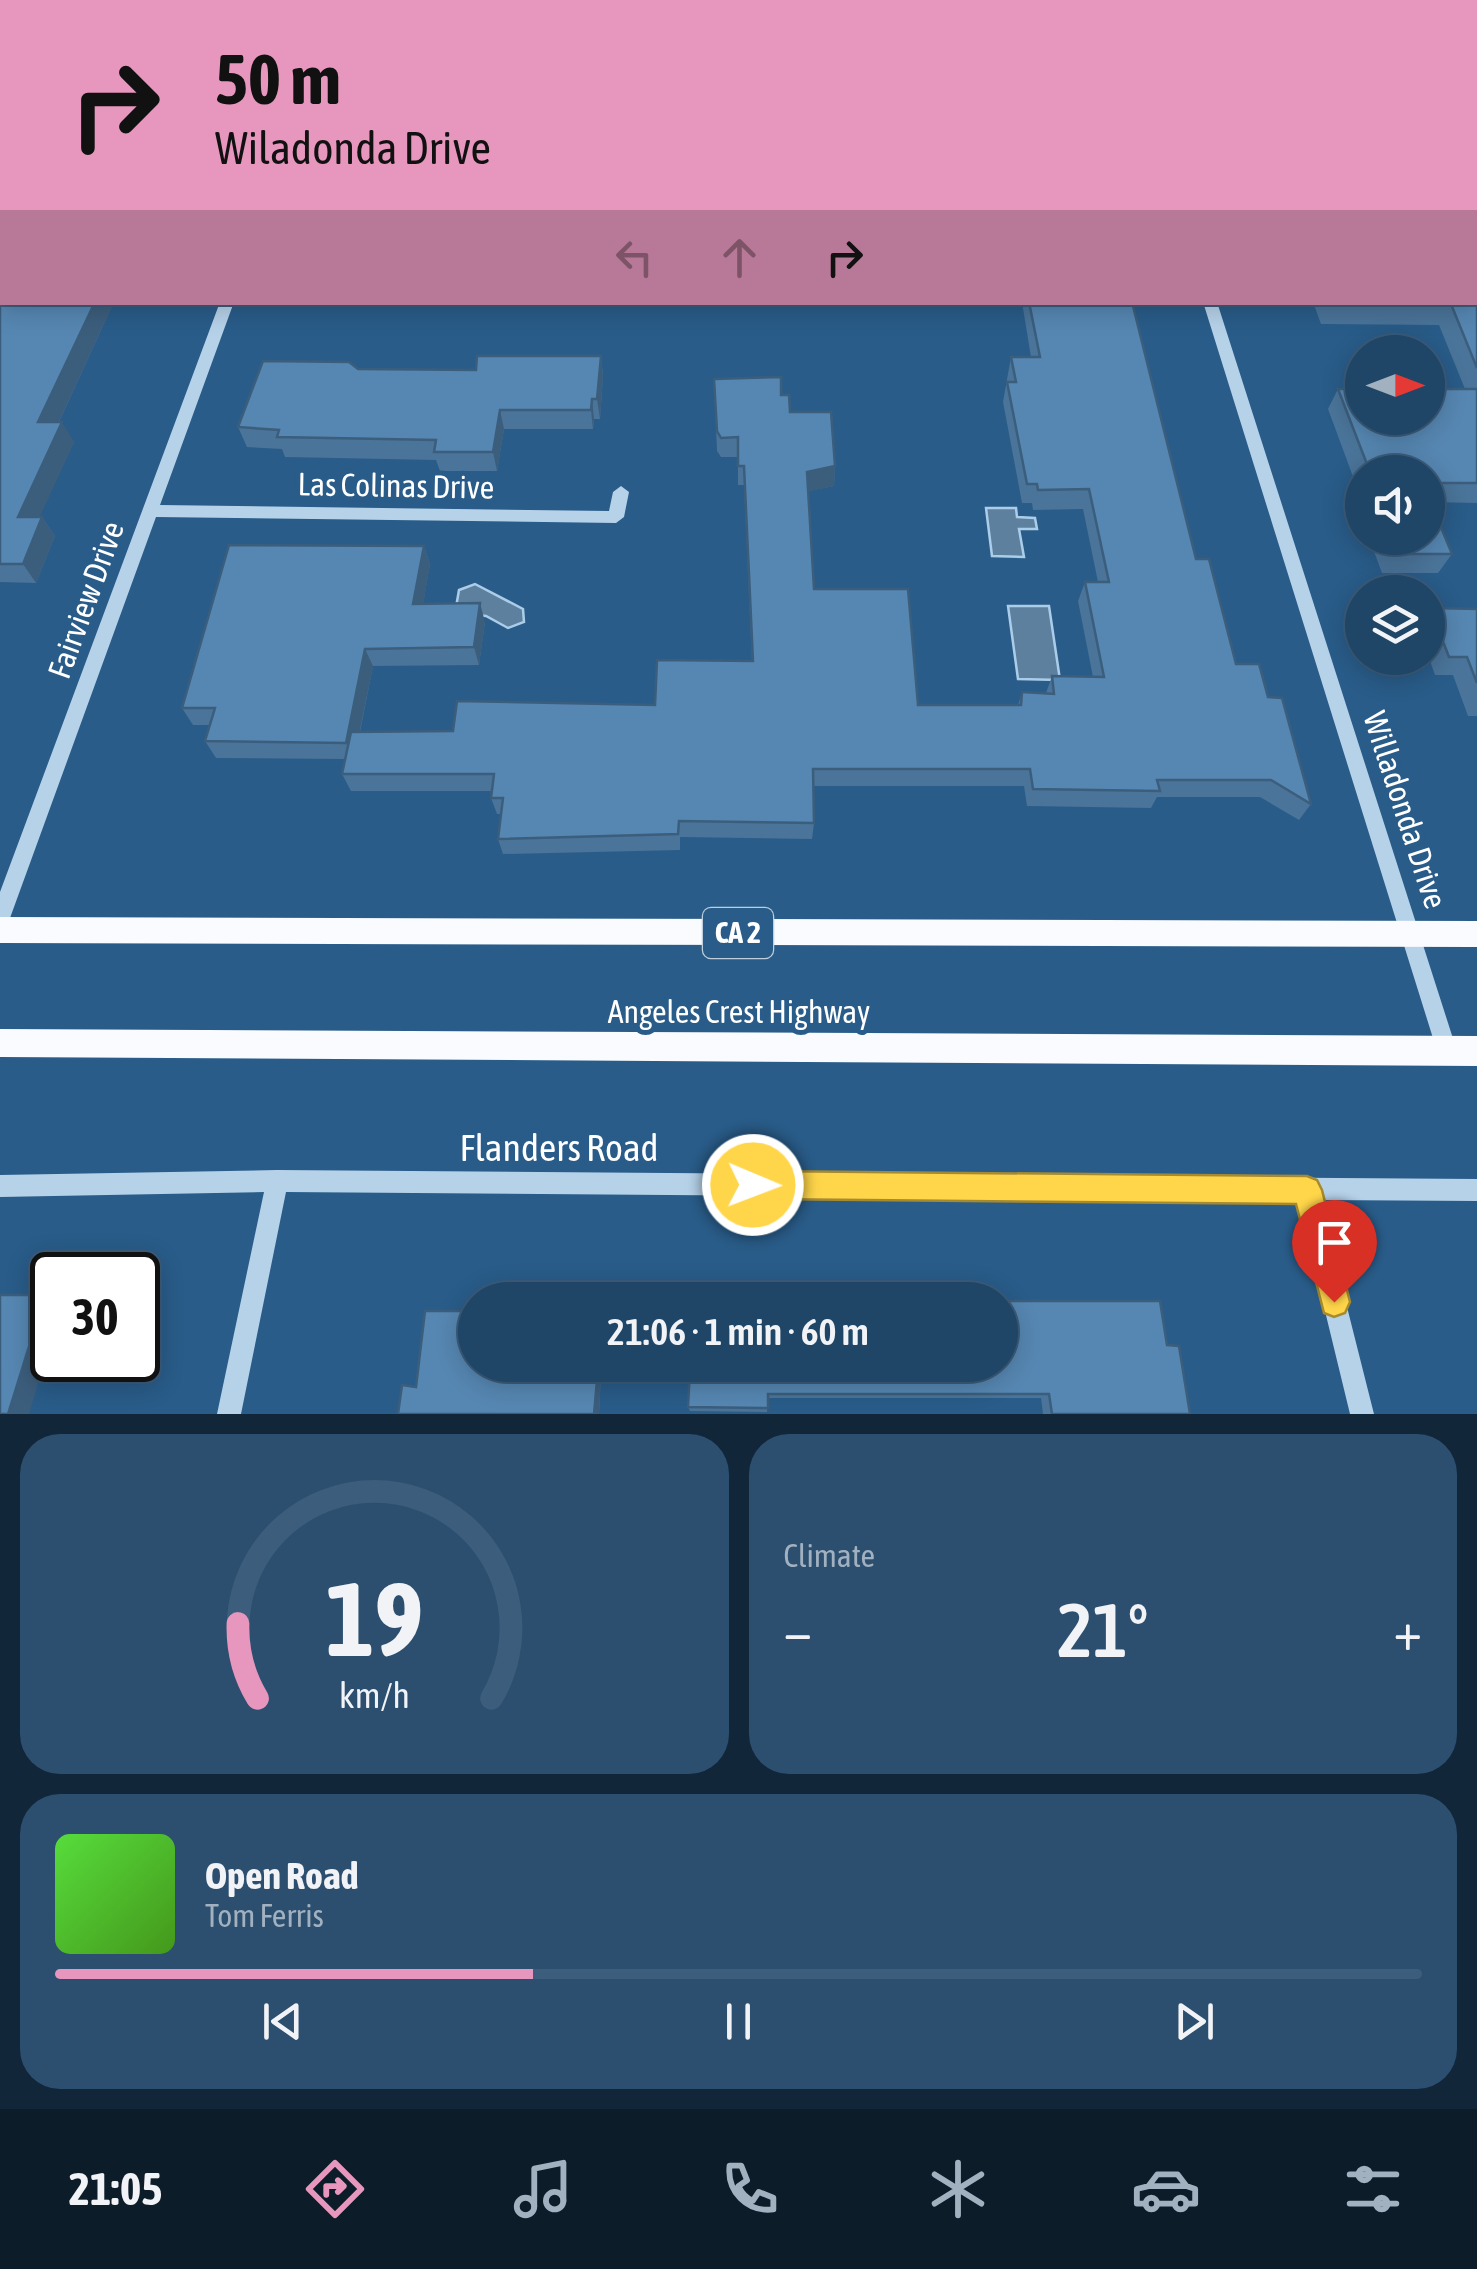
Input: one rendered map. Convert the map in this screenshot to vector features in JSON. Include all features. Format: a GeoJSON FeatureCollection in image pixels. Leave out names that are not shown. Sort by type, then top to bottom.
{"type":"FeatureCollection","features":[{"type":"Feature","properties":{"kind":"main road","name":"CA 2"},"geometry":{"type":"LineString","coordinates":[[0,930],[1477,934]]}},
{"type":"Feature","properties":{"kind":"main road","name":"Angeles Crest Highway"},"geometry":{"type":"LineString","coordinates":[[0,1042],[1462,1051]]}},
{"type":"Feature","properties":{"kind":"street","name":"Fairview Drive"},"geometry":{"type":"LineString","coordinates":[[0,918],[226,305]]}},
{"type":"Feature","properties":{"kind":"street","name":"Willadonda Drive"},"geometry":{"type":"LineString","coordinates":[[1211,305],[1413,934],[1462,1051]]}},
{"type":"Feature","properties":{"kind":"street","name":"Las Colinas Drive"},"geometry":{"type":"LineString","coordinates":[[150,510],[616,517],[621,492]]}},
{"type":"Feature","properties":{"kind":"street","name":"Flanders Road"},"geometry":{"type":"LineString","coordinates":[[0,1186],[278,1181],[1477,1190]]}},
{"type":"Feature","properties":{"kind":"street"},"geometry":{"type":"LineString","coordinates":[[229,1414],[278,1181]]}},
{"type":"Feature","properties":{"kind":"street"},"geometry":{"type":"LineString","coordinates":[[1307,1190],[1362,1414]]}},
{"type":"Feature","properties":{"kind":"water"},"geometry":{"type":"Polygon","coordinates":[[[986,508],[1016,508],[1017,517],[1035,518],[1037,529],[1019,529],[1024,557],[992,556],[986,508]]]}},
{"type":"Feature","properties":{"kind":"water"},"geometry":{"type":"Polygon","coordinates":[[[475,584],[523,609],[524,622],[508,628],[486,616],[455,613],[459,590],[475,584]]]}},
{"type":"Feature","properties":{"kind":"water"},"geometry":{"type":"Polygon","coordinates":[[[1008,606],[1049,606],[1060,680],[1018,679],[1008,606]]]}},
{"type":"Feature","properties":{"kind":"building"},"geometry":{"type":"Polygon","coordinates":[[[0,305],[94,305],[38,422],[62,422],[18,517],[42,517],[23,564],[0,564],[0,305]]]}},
{"type":"Feature","properties":{"kind":"building"},"geometry":{"type":"Polygon","coordinates":[[[1030,305],[1133,305],[1196,559],[1209,559],[1236,664],[1259,664],[1268,697],[1282,698],[1311,804],[1271,780],[1157,780],[1160,791],[1033,789],[1030,769],[813,769],[814,823],[679,821],[678,834],[498,839],[503,798],[491,798],[494,774],[342,774],[351,732],[453,731],[457,701],[655,705],[657,660],[753,661],[744,466],[738,466],[738,437],[721,438],[717,431],[714,379],[781,377],[781,395],[789,395],[790,412],[831,412],[835,466],[807,472],[814,589],[908,589],[918,705],[1021,705],[1022,692],[1054,694],[1052,676],[1104,677],[1085,582],[1109,582],[1089,489],[1038,490],[1037,484],[1027,484],[1007,382],[1016,382],[1011,357],[1040,357],[1030,305]]]}},
{"type":"Feature","properties":{"kind":"building"},"geometry":{"type":"Polygon","coordinates":[[[1451,305],[1477,305],[1477,368],[1451,305]]]}},
{"type":"Feature","properties":{"kind":"building"},"geometry":{"type":"Polygon","coordinates":[[[477,356],[601,356],[597,399],[592,399],[591,410],[500,410],[493,452],[434,452],[436,440],[277,437],[279,430],[238,427],[263,361],[349,362],[358,369],[476,370],[477,356]]]}},
{"type":"Feature","properties":{"kind":"building"},"geometry":{"type":"Polygon","coordinates":[[[1338,389],[1345,389],[1345,407],[1338,389]]]}},
{"type":"Feature","properties":{"kind":"building"},"geometry":{"type":"Polygon","coordinates":[[[1445,389],[1477,389],[1477,483],[1445,483],[1445,455],[1363,455],[1356,435],[1445,435],[1445,389]]]}},
{"type":"Feature","properties":{"kind":"building"},"geometry":{"type":"Polygon","coordinates":[[[229,545],[424,546],[413,604],[480,603],[474,647],[365,649],[346,743],[205,741],[215,708],[182,708],[229,545]]]}},
{"type":"Feature","properties":{"kind":"building"},"geometry":{"type":"Polygon","coordinates":[[[1445,608],[1477,609],[1477,683],[1467,657],[1449,657],[1445,647],[1445,608]]]}},
{"type":"Feature","properties":{"kind":"building"},"geometry":{"type":"Polygon","coordinates":[[[0,1295],[30,1295],[30,1343],[8,1414],[0,1414],[0,1295]]]}},
{"type":"Feature","properties":{"kind":"building"},"geometry":{"type":"Polygon","coordinates":[[[1018,1301],[1160,1301],[1167,1345],[1179,1346],[1190,1414],[1052,1414],[1049,1394],[768,1394],[768,1408],[688,1407],[689,1382],[1018,1382],[1018,1301]]]}},
{"type":"Feature","properties":{"kind":"building"},"geometry":{"type":"Polygon","coordinates":[[[425,1311],[458,1311],[458,1382],[597,1382],[594,1414],[398,1414],[402,1385],[416,1387],[425,1311]]]}},
{"type":"Feature","properties":{"kind":"route"},"geometry":{"type":"LineString","coordinates":[[753,1185],[1307,1190],[1334,1302]]}}]}
